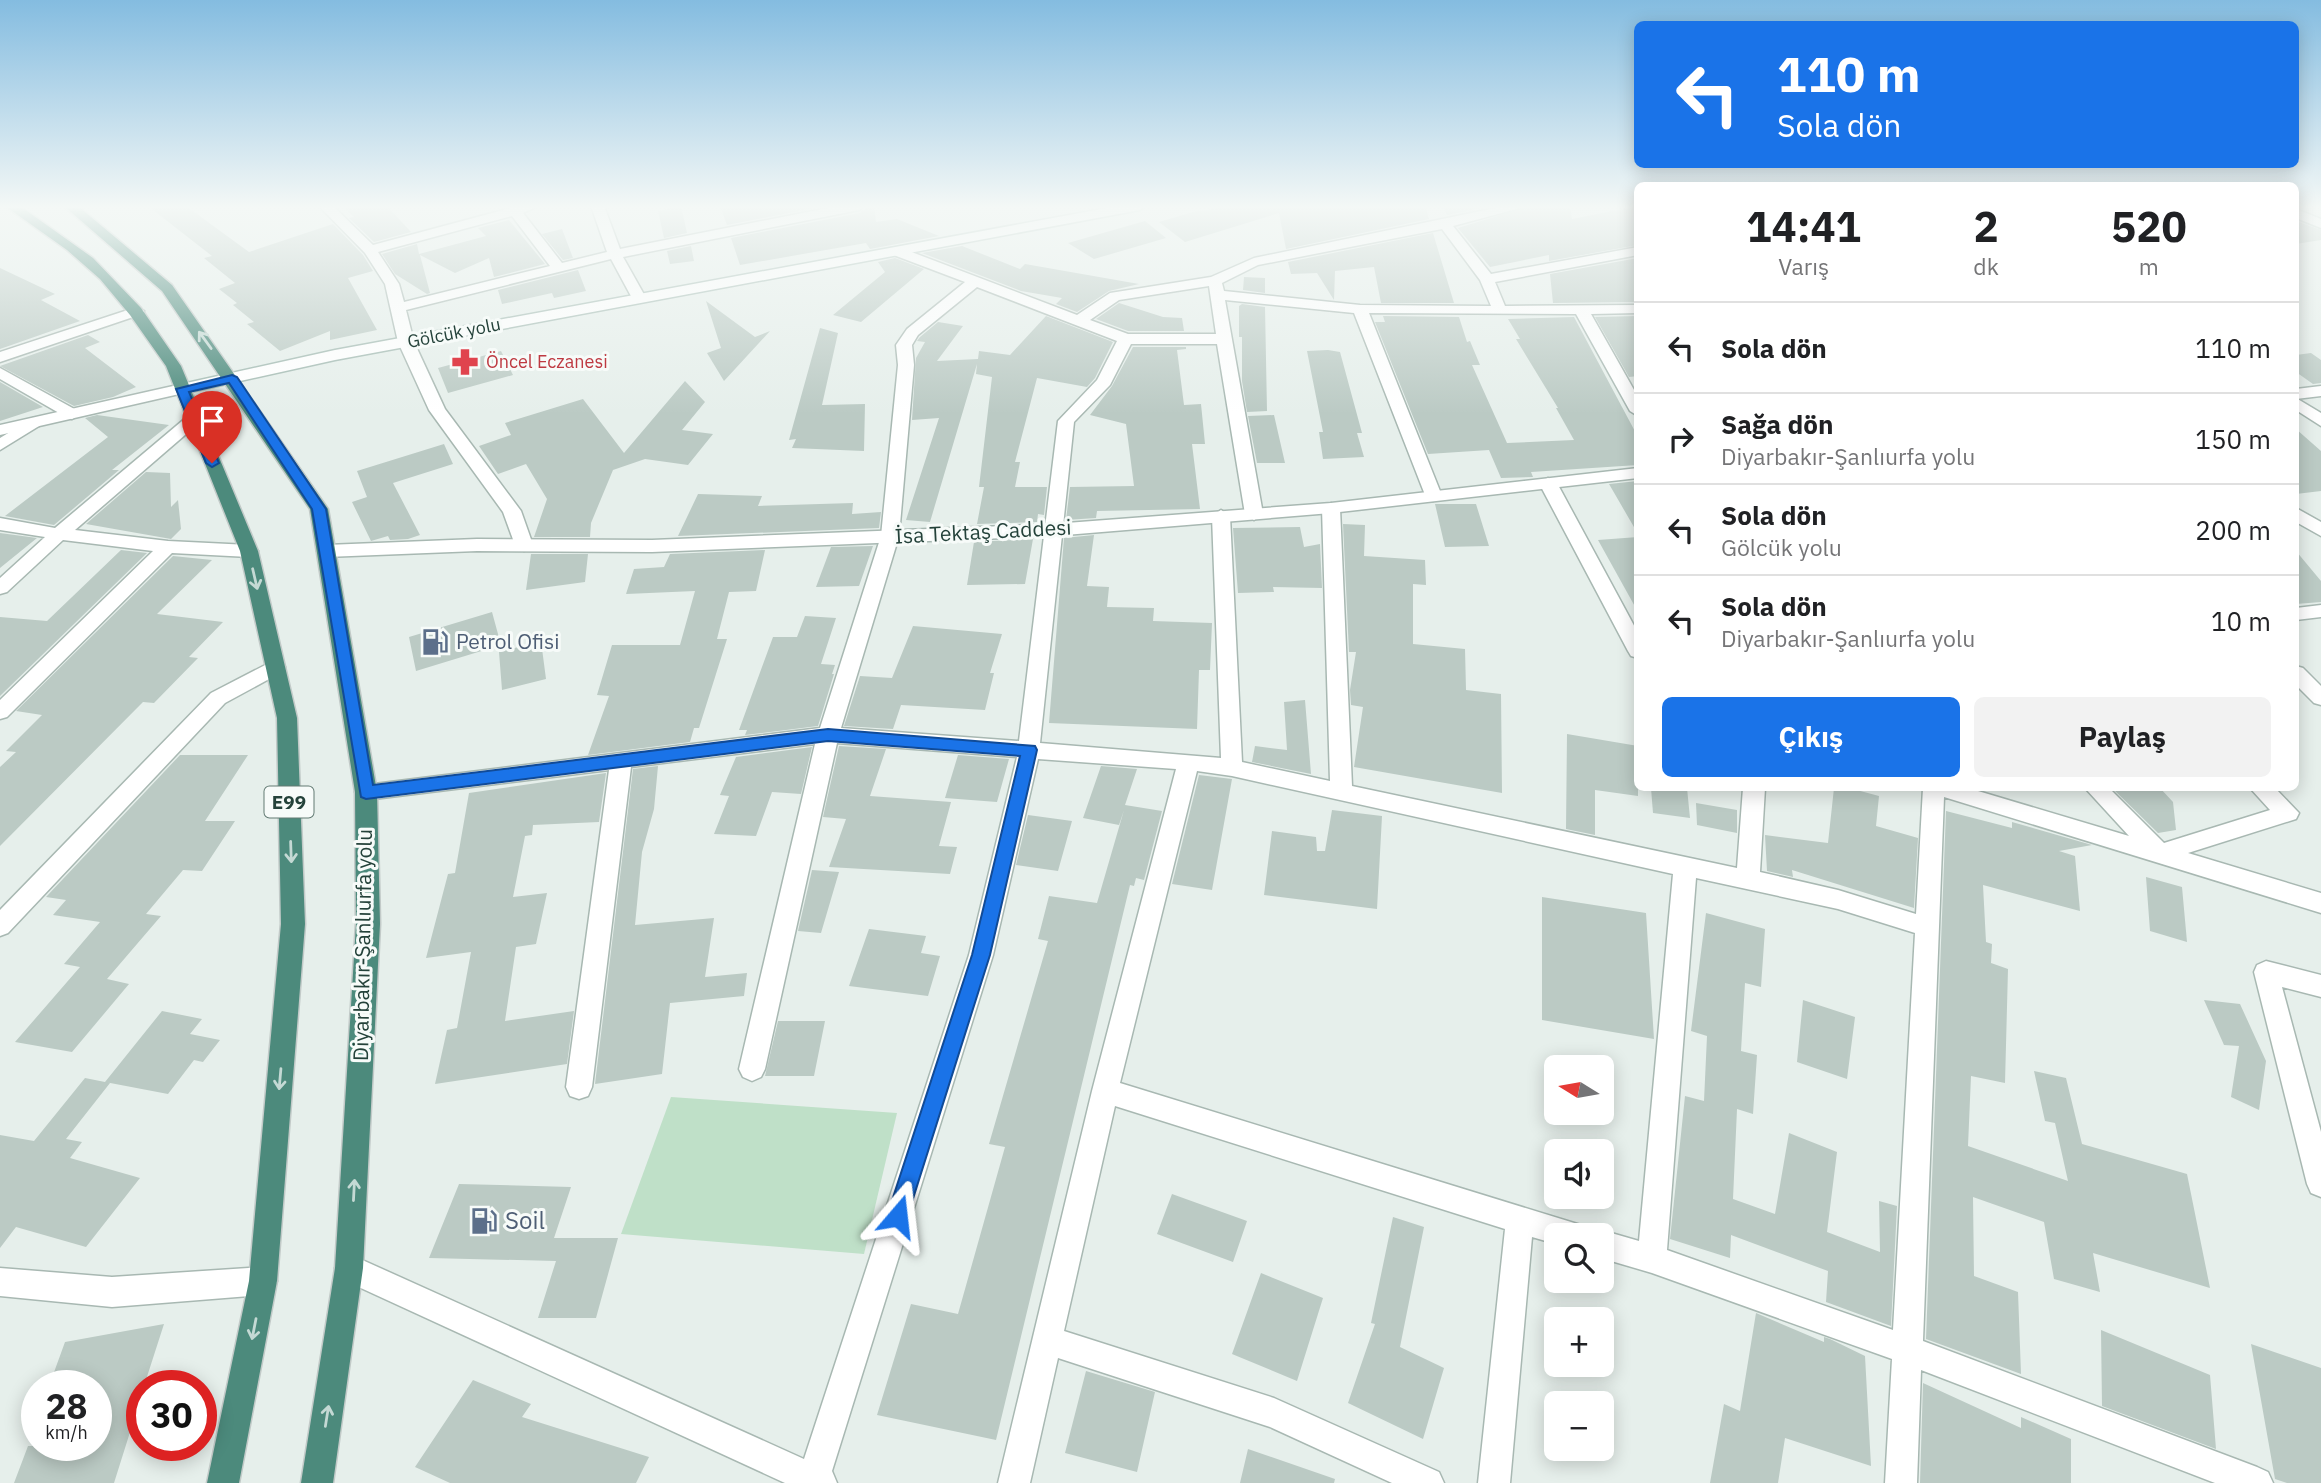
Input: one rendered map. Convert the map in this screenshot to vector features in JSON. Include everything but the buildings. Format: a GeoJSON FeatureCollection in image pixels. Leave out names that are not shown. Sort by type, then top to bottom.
{"type":"FeatureCollection","features":[{"type":"Feature","properties":{"kind":"highway","name":"E99"},"geometry":{"type":"LineString","coordinates":[[106,275],[137,312],[178,371],[182,389],[249,551],[287,718],[293,924],[263,1281],[223,1483]]}},
{"type":"Feature","properties":{"kind":"highway","name":"Diyarbakır-Şanlıurfa yolu"},"geometry":{"type":"LineString","coordinates":[[152,275],[167,288],[319,509],[366,792],[368,924],[349,1268],[317,1483]]}},
{"type":"Feature","properties":{"kind":"street"},"geometry":{"type":"LineString","coordinates":[[387,275],[393,284],[406,342],[437,410],[512,511],[524,545]]}},
{"type":"Feature","properties":{"kind":"street"},"geometry":{"type":"LineString","coordinates":[[398,308],[530,275]]}},
{"type":"Feature","properties":{"kind":"street"},"geometry":{"type":"LineString","coordinates":[[627,275],[639,298]]}},
{"type":"Feature","properties":{"kind":"street","name":"Gölcük yolu"},"geometry":{"type":"LineString","coordinates":[[0,430],[406,342],[763,275]]}},
{"type":"Feature","properties":{"kind":"street"},"geometry":{"type":"LineString","coordinates":[[960,275],[1126,339],[1224,339]]}},
{"type":"Feature","properties":{"kind":"street"},"geometry":{"type":"LineString","coordinates":[[1217,288],[1235,275]]}},
{"type":"Feature","properties":{"kind":"street"},"geometry":{"type":"LineString","coordinates":[[1484,275],[1500,310]]}},
{"type":"Feature","properties":{"kind":"street"},"geometry":{"type":"LineString","coordinates":[[1487,279],[1507,275]]}},
{"type":"Feature","properties":{"kind":"street"},"geometry":{"type":"LineString","coordinates":[[752,1069],[828,735],[890,536],[905,365],[904,345],[912,332],[975,281]]}},
{"type":"Feature","properties":{"kind":"street"},"geometry":{"type":"LineString","coordinates":[[1217,288],[1254,513]]}},
{"type":"Feature","properties":{"kind":"street"},"geometry":{"type":"LineString","coordinates":[[1079,321],[1115,296],[1217,288],[1360,309],[1634,309]]}},
{"type":"Feature","properties":{"kind":"street"},"geometry":{"type":"LineString","coordinates":[[1360,309],[1433,496]]}},
{"type":"Feature","properties":{"kind":"street"},"geometry":{"type":"LineString","coordinates":[[1581,309],[1634,404]]}},
{"type":"Feature","properties":{"kind":"street"},"geometry":{"type":"LineString","coordinates":[[0,357],[137,312]]}},
{"type":"Feature","properties":{"kind":"street"},"geometry":{"type":"LineString","coordinates":[[349,1268],[816,1481],[981,955],[1029,750],[1066,421],[1104,382],[1126,339]]}},
{"type":"Feature","properties":{"kind":"street"},"geometry":{"type":"LineString","coordinates":[[0,373],[72,414]]}},
{"type":"Feature","properties":{"kind":"street"},"geometry":{"type":"LineString","coordinates":[[2299,394],[2321,391]]}},
{"type":"Feature","properties":{"kind":"street"},"geometry":{"type":"LineString","coordinates":[[2299,405],[2321,421]]}},
{"type":"Feature","properties":{"kind":"street"},"geometry":{"type":"LineString","coordinates":[[0,588],[194,419]]}},
{"type":"Feature","properties":{"kind":"street"},"geometry":{"type":"LineString","coordinates":[[0,445],[33,423]]}},
{"type":"Feature","properties":{"kind":"street","name":"İsa Tektaş Caddesi"},"geometry":{"type":"LineString","coordinates":[[326,551],[524,545],[652,546],[1053,530],[1331,508],[1634,473]]}},
{"type":"Feature","properties":{"kind":"street"},"geometry":{"type":"LineString","coordinates":[[1548,483],[1634,644]]}},
{"type":"Feature","properties":{"kind":"street"},"geometry":{"type":"LineString","coordinates":[[1331,508],[1341,792]]}},
{"type":"Feature","properties":{"kind":"street"},"geometry":{"type":"LineString","coordinates":[[1221,516],[1232,768]]}},
{"type":"Feature","properties":{"kind":"street"},"geometry":{"type":"LineString","coordinates":[[2299,516],[2321,530]]}},
{"type":"Feature","properties":{"kind":"street"},"geometry":{"type":"LineString","coordinates":[[0,524],[168,547],[249,551]]}},
{"type":"Feature","properties":{"kind":"street"},"geometry":{"type":"LineString","coordinates":[[0,712],[168,547]]}},
{"type":"Feature","properties":{"kind":"street"},"geometry":{"type":"LineString","coordinates":[[2299,614],[2321,611]]}},
{"type":"Feature","properties":{"kind":"street"},"geometry":{"type":"LineString","coordinates":[[0,926],[218,698],[275,667]]}},
{"type":"Feature","properties":{"kind":"street"},"geometry":{"type":"LineString","coordinates":[[2299,676],[2321,698]]}},
{"type":"Feature","properties":{"kind":"street"},"geometry":{"type":"LineString","coordinates":[[366,792],[828,735],[1189,762],[1232,768],[1748,879],[1883,910],[1928,928]]}},
{"type":"Feature","properties":{"kind":"street"},"geometry":{"type":"LineString","coordinates":[[579,1087],[621,761]]}},
{"type":"Feature","properties":{"kind":"street"},"geometry":{"type":"LineString","coordinates":[[1014,1483],[1105,1091],[1189,762]]}},
{"type":"Feature","properties":{"kind":"street"},"geometry":{"type":"LineString","coordinates":[[1748,879],[1754,791]]}},
{"type":"Feature","properties":{"kind":"street"},"geometry":{"type":"LineString","coordinates":[[1901,1483],[1910,1351],[1934,791]]}},
{"type":"Feature","properties":{"kind":"street"},"geometry":{"type":"LineString","coordinates":[[1952,791],[2321,903]]}},
{"type":"Feature","properties":{"kind":"street"},"geometry":{"type":"LineString","coordinates":[[2099,791],[2160,853]]}},
{"type":"Feature","properties":{"kind":"street"},"geometry":{"type":"LineString","coordinates":[[2160,853],[2288,813],[2264,791]]}},
{"type":"Feature","properties":{"kind":"street"},"geometry":{"type":"LineString","coordinates":[[1652,1259],[1685,867]]}},
{"type":"Feature","properties":{"kind":"street"},"geometry":{"type":"LineString","coordinates":[[2321,986],[2266,972],[2321,1184]]}},
{"type":"Feature","properties":{"kind":"street"},"geometry":{"type":"LineString","coordinates":[[1105,1091],[1544,1227]]}},
{"type":"Feature","properties":{"kind":"street"},"geometry":{"type":"LineString","coordinates":[[1494,1483],[1520,1219]]}},
{"type":"Feature","properties":{"kind":"street"},"geometry":{"type":"LineString","coordinates":[[1614,1248],[1910,1351],[2257,1483]]}},
{"type":"Feature","properties":{"kind":"street"},"geometry":{"type":"LineString","coordinates":[[0,1282],[111,1293],[263,1281]]}},
{"type":"Feature","properties":{"kind":"street"},"geometry":{"type":"LineString","coordinates":[[1048,1340],[1274,1413],[1428,1483]]}},
{"type":"Feature","properties":{"kind":"green space"},"geometry":{"type":"Polygon","coordinates":[[[671,1097],[897,1113],[864,1254],[621,1234],[671,1097]]]}},
{"type":"Feature","properties":{"kind":"place","name":"Öncel Eczanesi"},"geometry":{"type":"Point","coordinates":[465,362]}},
{"type":"Feature","properties":{"kind":"place","name":"Petrol Ofisi"},"geometry":{"type":"Point","coordinates":[435,642]}},
{"type":"Feature","properties":{"kind":"place","name":"Soil"},"geometry":{"type":"Point","coordinates":[484,1221]}},
{"type":"Feature","properties":{"kind":"route"},"geometry":{"type":"LineString","coordinates":[[212,463],[182,389],[232,379],[319,509],[366,792],[828,735],[1029,750],[981,955],[898,1216]]}}]}
